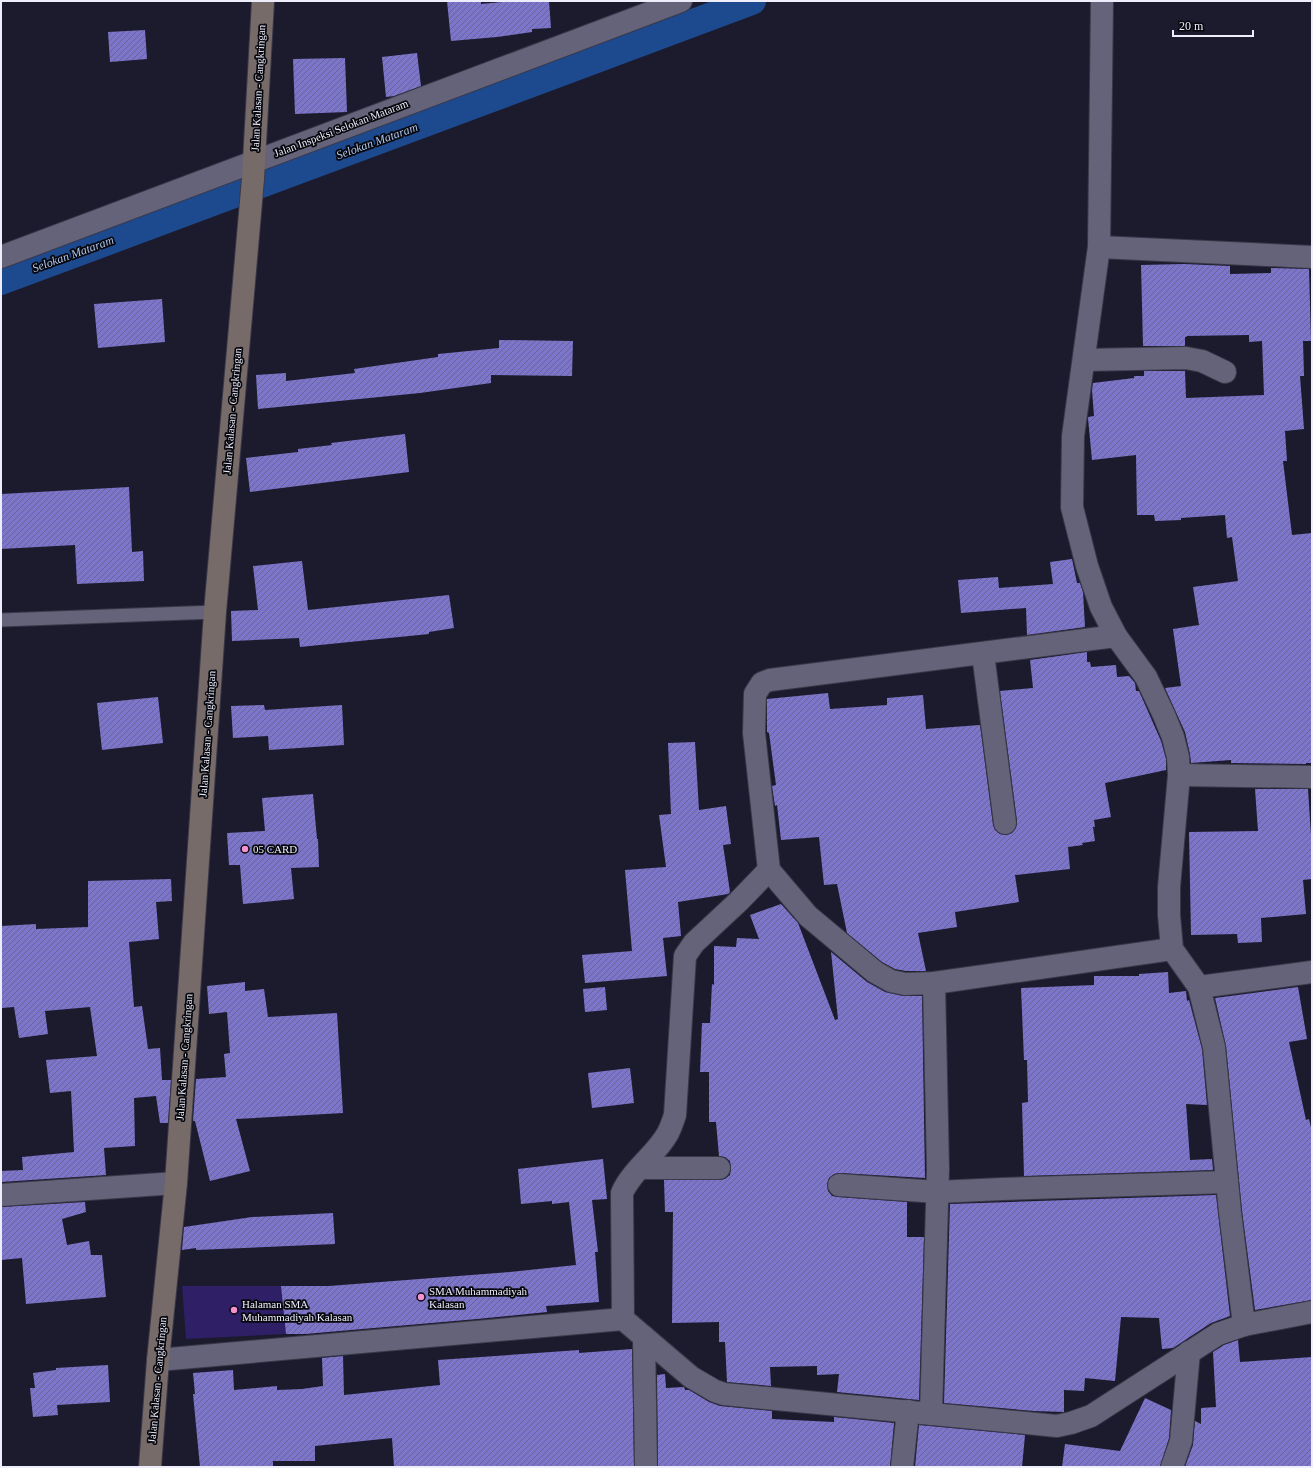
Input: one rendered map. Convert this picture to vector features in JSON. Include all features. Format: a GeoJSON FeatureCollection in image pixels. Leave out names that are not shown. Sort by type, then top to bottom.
{"type":"FeatureCollection","features":[{"type":"Feature","properties":{"kind":"main road","name":"Jalan Kalasan - Cangkringan"},"geometry":{"type":"LineString","coordinates":[[150,1467],[158,1360],[176,1183],[215,612],[254,170],[263,1]]}},
{"type":"Feature","properties":{"kind":"street","name":"Jalan Inspeksi Selokan Mataram"},"geometry":{"type":"LineString","coordinates":[[1,257],[254,170],[681,1]]}},
{"type":"Feature","properties":{"kind":"street"},"geometry":{"type":"LineString","coordinates":[[1102,1],[1099,247],[1073,436],[1072,507],[1087,566],[1101,607],[1116,636],[1146,677],[1173,737],[1178,757],[1179,775],[1169,887],[1169,915],[1172,950],[1199,987],[1214,1047],[1227,1182],[1244,1325]]}},
{"type":"Feature","properties":{"kind":"street"},"geometry":{"type":"LineString","coordinates":[[1099,247],[1312,257]]}},
{"type":"Feature","properties":{"kind":"street"},"geometry":{"type":"LineString","coordinates":[[1084,360],[1186,358],[1202,361],[1225,372]]}},
{"type":"Feature","properties":{"kind":"street"},"geometry":{"type":"LineString","coordinates":[[1116,636],[984,654],[770,680],[762,683],[754,694],[754,733],[769,870],[808,916],[875,972],[891,981],[905,984],[934,984],[1172,950]]}},
{"type":"Feature","properties":{"kind":"street"},"geometry":{"type":"LineString","coordinates":[[984,654],[1005,823]]}},
{"type":"Feature","properties":{"kind":"street"},"geometry":{"type":"LineString","coordinates":[[1179,775],[1312,777]]}},
{"type":"Feature","properties":{"kind":"street"},"geometry":{"type":"LineString","coordinates":[[623,1319],[622,1193],[629,1181],[669,1132],[675,1115],[685,956],[694,942],[739,901],[769,870]]}},
{"type":"Feature","properties":{"kind":"street"},"geometry":{"type":"LineString","coordinates":[[1199,987],[1312,972]]}},
{"type":"Feature","properties":{"kind":"street"},"geometry":{"type":"LineString","coordinates":[[931,1414],[938,1162],[934,984]]}},
{"type":"Feature","properties":{"kind":"street"},"geometry":{"type":"LineString","coordinates":[[640,1168],[719,1168]]}},
{"type":"Feature","properties":{"kind":"street"},"geometry":{"type":"LineString","coordinates":[[839,1185],[937,1192],[1227,1182]]}},
{"type":"Feature","properties":{"kind":"street"},"geometry":{"type":"LineString","coordinates":[[1,1195],[176,1183]]}},
{"type":"Feature","properties":{"kind":"street"},"geometry":{"type":"LineString","coordinates":[[158,1360],[623,1319],[691,1377],[715,1391],[724,1394],[1057,1426],[1091,1416],[1218,1334],[1244,1325],[1312,1312]]}},
{"type":"Feature","properties":{"kind":"street"},"geometry":{"type":"LineString","coordinates":[[644,1337],[646,1467]]}},
{"type":"Feature","properties":{"kind":"street"},"geometry":{"type":"LineString","coordinates":[[1172,1467],[1181,1441],[1189,1352]]}},
{"type":"Feature","properties":{"kind":"street"},"geometry":{"type":"LineString","coordinates":[[902,1467],[908,1411]]}},
{"type":"Feature","properties":{"kind":"lane"},"geometry":{"type":"LineString","coordinates":[[1,620],[215,612]]}},
{"type":"Feature","properties":{"kind":"shaded area","name":"Halaman SMA Muhammadiyah Kalasan"},"geometry":{"type":"Polygon","coordinates":[[[182,1286],[281,1286],[286,1334],[186,1339],[182,1286]]]}},
{"type":"Feature","properties":{"kind":"building"},"geometry":{"type":"Polygon","coordinates":[[[447,1],[481,1],[481,4],[512,1],[549,1],[551,28],[532,29],[532,32],[497,37],[451,41],[447,1]]]}},
{"type":"Feature","properties":{"kind":"building"},"geometry":{"type":"Polygon","coordinates":[[[145,30],[147,59],[110,62],[108,32],[145,30]]]}},
{"type":"Feature","properties":{"kind":"building"},"geometry":{"type":"Polygon","coordinates":[[[417,53],[421,86],[394,96],[386,97],[382,57],[417,53]]]}},
{"type":"Feature","properties":{"kind":"building"},"geometry":{"type":"Polygon","coordinates":[[[345,58],[347,112],[295,114],[293,59],[345,58]]]}},
{"type":"Feature","properties":{"kind":"building"},"geometry":{"type":"Polygon","coordinates":[[[1184,264],[1230,266],[1230,274],[1271,273],[1271,268],[1309,269],[1311,341],[1303,341],[1304,376],[1300,376],[1304,429],[1285,431],[1287,461],[1283,461],[1292,535],[1312,533],[1312,763],[1231,763],[1231,760],[1191,763],[1185,732],[1165,688],[1181,686],[1173,629],[1199,625],[1193,587],[1238,581],[1232,537],[1227,538],[1225,515],[1181,518],[1181,520],[1155,521],[1154,515],[1137,515],[1136,455],[1092,460],[1088,417],[1094,416],[1092,390],[1093,383],[1134,378],[1134,376],[1144,376],[1144,371],[1185,371],[1186,398],[1264,395],[1262,341],[1249,342],[1249,335],[1186,336],[1185,346],[1143,346],[1141,265],[1184,264]]]}},
{"type":"Feature","properties":{"kind":"building"},"geometry":{"type":"Polygon","coordinates":[[[162,299],[165,342],[98,348],[94,304],[162,299]]]}},
{"type":"Feature","properties":{"kind":"building"},"geometry":{"type":"Polygon","coordinates":[[[499,340],[573,341],[572,376],[491,375],[491,383],[420,393],[258,409],[256,375],[286,373],[286,381],[355,373],[354,369],[438,357],[438,354],[499,348],[499,340]]]}},
{"type":"Feature","properties":{"kind":"building"},"geometry":{"type":"Polygon","coordinates":[[[405,434],[409,472],[250,492],[246,458],[298,452],[298,449],[332,445],[331,443],[405,434]]]}},
{"type":"Feature","properties":{"kind":"building"},"geometry":{"type":"Polygon","coordinates":[[[129,487],[132,552],[143,551],[144,581],[77,584],[75,545],[1,549],[1,494],[129,487]]]}},
{"type":"Feature","properties":{"kind":"building"},"geometry":{"type":"Polygon","coordinates":[[[1072,559],[1077,583],[1080,583],[1083,592],[1085,627],[1027,635],[1026,608],[961,613],[958,580],[998,577],[999,588],[1053,584],[1050,562],[1072,559]]]}},
{"type":"Feature","properties":{"kind":"building"},"geometry":{"type":"Polygon","coordinates":[[[302,561],[308,610],[449,595],[454,628],[429,632],[429,634],[300,647],[299,638],[232,641],[231,611],[258,610],[253,566],[302,561]]]}},
{"type":"Feature","properties":{"kind":"building"},"geometry":{"type":"Polygon","coordinates":[[[1087,652],[1087,662],[1090,662],[1091,667],[1116,665],[1117,677],[1129,676],[1135,683],[1136,691],[1139,691],[1161,741],[1166,759],[1166,770],[1105,783],[1111,817],[1094,820],[1095,827],[1093,827],[1095,841],[1082,843],[1083,845],[1068,847],[1070,869],[1015,875],[1019,902],[955,912],[957,927],[918,933],[926,971],[906,971],[895,969],[882,962],[847,933],[837,884],[824,885],[819,837],[781,840],[777,805],[775,806],[772,786],[776,785],[769,733],[767,732],[767,699],[828,693],[830,709],[887,705],[887,698],[923,695],[926,729],[980,725],[993,825],[995,830],[1000,834],[1007,835],[1012,833],[1016,828],[1017,821],[1000,691],[1033,688],[1030,660],[1087,652]]]}},
{"type":"Feature","properties":{"kind":"building"},"geometry":{"type":"Polygon","coordinates":[[[158,697],[163,743],[102,750],[97,703],[158,697]]]}},
{"type":"Feature","properties":{"kind":"building"},"geometry":{"type":"Polygon","coordinates":[[[264,705],[265,710],[342,705],[344,745],[269,750],[268,736],[233,738],[231,706],[264,705]]]}},
{"type":"Feature","properties":{"kind":"building"},"geometry":{"type":"Polygon","coordinates":[[[695,742],[699,810],[726,806],[731,844],[723,845],[730,892],[728,894],[678,902],[681,936],[663,938],[667,976],[585,983],[582,955],[632,951],[625,870],[666,867],[659,815],[671,814],[668,743],[695,742]]]}},
{"type":"Feature","properties":{"kind":"building"},"geometry":{"type":"Polygon","coordinates":[[[1255,789],[1308,789],[1312,851],[1312,879],[1303,880],[1306,914],[1261,918],[1262,942],[1238,943],[1237,934],[1191,935],[1189,832],[1258,831],[1255,789]]]}},
{"type":"Feature","properties":{"kind":"building"},"geometry":{"type":"Polygon","coordinates":[[[313,794],[318,839],[319,867],[291,868],[294,899],[243,904],[240,865],[229,865],[227,833],[265,831],[262,798],[313,794]]]}},
{"type":"Feature","properties":{"kind":"building"},"geometry":{"type":"Polygon","coordinates":[[[171,879],[172,901],[156,902],[159,939],[129,942],[134,1007],[142,1006],[148,1049],[160,1048],[162,1080],[171,1080],[168,1123],[160,1123],[156,1096],[134,1098],[135,1146],[104,1148],[106,1175],[1,1182],[1,1171],[23,1170],[22,1157],[74,1152],[71,1091],[50,1093],[46,1060],[97,1056],[90,1007],[45,1011],[48,1034],[19,1038],[14,1007],[2,1008],[1,926],[36,924],[36,929],[88,927],[88,881],[171,879]]]}},
{"type":"Feature","properties":{"kind":"building"},"geometry":{"type":"Polygon","coordinates":[[[781,904],[798,923],[835,1020],[838,1019],[831,952],[867,982],[885,992],[903,996],[922,996],[925,1178],[840,1173],[834,1174],[829,1178],[827,1184],[828,1191],[832,1196],[907,1202],[907,1237],[924,1237],[919,1400],[837,1392],[839,1374],[817,1375],[817,1366],[770,1367],[771,1386],[727,1382],[725,1342],[719,1342],[719,1322],[672,1323],[673,1212],[665,1212],[664,1180],[725,1179],[730,1175],[731,1168],[730,1161],[725,1157],[719,1156],[716,1122],[709,1122],[709,1072],[700,1072],[702,1023],[710,1023],[712,984],[714,985],[714,946],[736,947],[737,938],[759,939],[750,915],[781,904]]]}},
{"type":"Feature","properties":{"kind":"building"},"geometry":{"type":"Polygon","coordinates":[[[1168,972],[1169,993],[1186,991],[1187,1001],[1189,1000],[1202,1049],[1207,1105],[1186,1104],[1190,1160],[1212,1159],[1213,1170],[1024,1176],[1022,1103],[1028,1102],[1027,1060],[1024,1060],[1021,988],[1094,985],[1094,976],[1139,976],[1139,974],[1168,972]]]}},
{"type":"Feature","properties":{"kind":"building"},"geometry":{"type":"Polygon","coordinates":[[[245,982],[245,991],[264,989],[268,1017],[337,1013],[343,1113],[236,1119],[250,1171],[210,1181],[195,1121],[193,1121],[196,1079],[226,1077],[224,1054],[230,1053],[227,1012],[209,1014],[207,986],[245,982]]]}},
{"type":"Feature","properties":{"kind":"building"},"geometry":{"type":"Polygon","coordinates":[[[605,987],[607,1010],[585,1012],[583,989],[605,987]]]}},
{"type":"Feature","properties":{"kind":"building"},"geometry":{"type":"Polygon","coordinates":[[[1298,987],[1307,1039],[1289,1042],[1306,1120],[1309,1119],[1312,1132],[1312,1300],[1255,1310],[1242,1211],[1226,1046],[1215,998],[1298,987]]]}},
{"type":"Feature","properties":{"kind":"building"},"geometry":{"type":"Polygon","coordinates":[[[630,1068],[634,1103],[592,1108],[588,1073],[630,1068]]]}},
{"type":"Feature","properties":{"kind":"building"},"geometry":{"type":"Polygon","coordinates":[[[603,1159],[607,1199],[592,1200],[598,1252],[595,1252],[599,1302],[546,1306],[547,1312],[305,1334],[286,1334],[281,1286],[329,1286],[510,1272],[576,1265],[569,1202],[552,1204],[552,1201],[521,1204],[518,1169],[603,1159]]]}},
{"type":"Feature","properties":{"kind":"building"},"geometry":{"type":"Polygon","coordinates":[[[1216,1195],[1230,1316],[1211,1323],[1173,1348],[1162,1349],[1159,1318],[1121,1317],[1115,1381],[1085,1378],[1084,1391],[1064,1390],[1064,1412],[1034,1411],[944,1403],[950,1204],[1216,1195]]]}},
{"type":"Feature","properties":{"kind":"building"},"geometry":{"type":"Polygon","coordinates":[[[85,1202],[86,1212],[62,1219],[67,1245],[89,1241],[91,1255],[102,1255],[106,1297],[26,1304],[22,1258],[1,1260],[1,1207],[85,1202]]]}},
{"type":"Feature","properties":{"kind":"building"},"geometry":{"type":"Polygon","coordinates":[[[333,1213],[335,1244],[196,1250],[196,1248],[182,1250],[184,1227],[252,1217],[333,1213]]]}},
{"type":"Feature","properties":{"kind":"building"},"geometry":{"type":"Polygon","coordinates":[[[1238,1340],[1240,1362],[1312,1357],[1312,1467],[1185,1467],[1193,1445],[1195,1421],[1201,1424],[1201,1408],[1216,1407],[1213,1352],[1224,1345],[1238,1340]]]}},
{"type":"Feature","properties":{"kind":"building"},"geometry":{"type":"Polygon","coordinates":[[[632,1349],[634,1467],[394,1467],[392,1438],[315,1446],[315,1461],[273,1461],[273,1467],[200,1467],[193,1394],[195,1394],[193,1373],[233,1370],[234,1390],[277,1386],[277,1390],[302,1389],[323,1386],[322,1358],[343,1356],[344,1395],[440,1385],[438,1360],[579,1350],[579,1353],[632,1349]]]}},
{"type":"Feature","properties":{"kind":"building"},"geometry":{"type":"Polygon","coordinates":[[[108,1365],[110,1402],[57,1405],[58,1415],[33,1417],[30,1388],[35,1388],[33,1373],[56,1370],[56,1368],[108,1365]]]}},
{"type":"Feature","properties":{"kind":"building"},"geometry":{"type":"Polygon","coordinates":[[[665,1374],[666,1388],[684,1387],[685,1390],[689,1390],[709,1402],[720,1406],[772,1411],[772,1419],[834,1422],[834,1417],[894,1423],[890,1467],[658,1467],[657,1375],[665,1374]]]}},
{"type":"Feature","properties":{"kind":"building"},"geometry":{"type":"Polygon","coordinates":[[[1145,1398],[1171,1410],[1169,1438],[1160,1467],[1062,1467],[1065,1444],[1120,1451],[1145,1398]]]}},
{"type":"Feature","properties":{"kind":"building"},"geometry":{"type":"Polygon","coordinates":[[[919,1425],[1025,1435],[1022,1467],[915,1467],[919,1425]]]}},
{"type":"Feature","properties":{"kind":"waterway","name":"Selokan Mataram"},"geometry":{"type":"LineString","coordinates":[[1,281],[752,1]]}},
{"type":"Feature","properties":{"kind":"place","name":"05 CARD"},"geometry":{"type":"Point","coordinates":[245,849]}},
{"type":"Feature","properties":{"kind":"place","name":"SMA Muhammadiyah Kalasan"},"geometry":{"type":"Point","coordinates":[421,1297]}},
{"type":"Feature","properties":{"kind":"place","name":"Halaman SMA Muhammadiyah Kalasan"},"geometry":{"type":"Point","coordinates":[234,1310]}}]}
